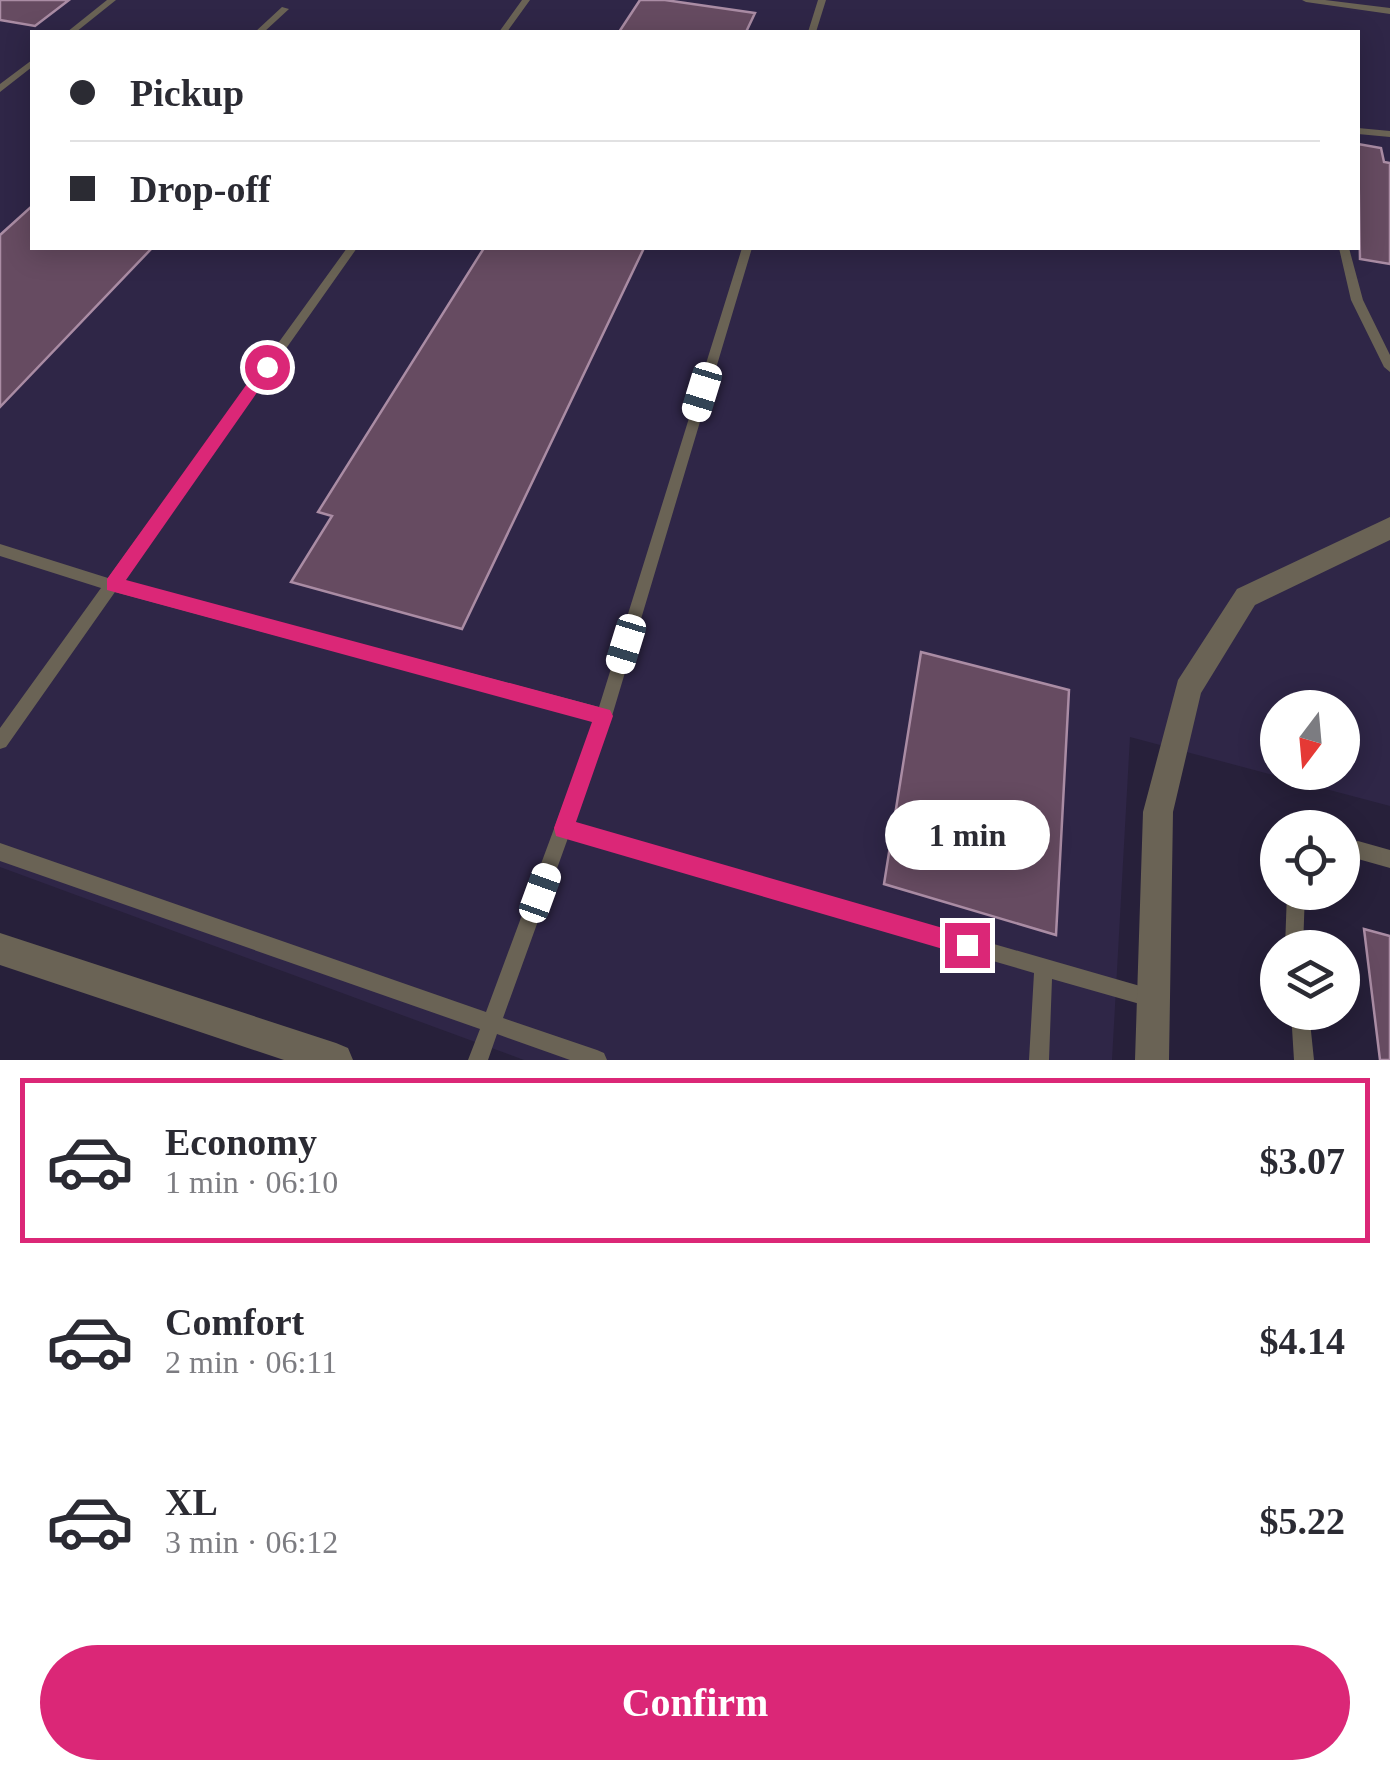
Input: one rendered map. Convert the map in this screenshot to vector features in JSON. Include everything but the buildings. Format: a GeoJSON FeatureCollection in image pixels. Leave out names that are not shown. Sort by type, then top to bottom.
{"type":"FeatureCollection","features":[{"type":"Feature","properties":{"kind":"street"},"geometry":{"type":"LineString","coordinates":[[1152,1060],[1158,812],[1188,689],[1246,598],[1390,528]]}},
{"type":"Feature","properties":{"kind":"street"},"geometry":{"type":"LineString","coordinates":[[0,950],[336,1060]]}},
{"type":"Feature","properties":{"kind":"lane"},"geometry":{"type":"LineString","coordinates":[[74,30],[112,0]]}},
{"type":"Feature","properties":{"kind":"lane"},"geometry":{"type":"LineString","coordinates":[[505,30],[526,0]]}},
{"type":"Feature","properties":{"kind":"lane"},"geometry":{"type":"LineString","coordinates":[[813,30],[822,0]]}},
{"type":"Feature","properties":{"kind":"lane"},"geometry":{"type":"LineString","coordinates":[[1306,0],[1390,11]]}},
{"type":"Feature","properties":{"kind":"lane"},"geometry":{"type":"LineString","coordinates":[[261,30],[285,9]]}},
{"type":"Feature","properties":{"kind":"lane"},"geometry":{"type":"LineString","coordinates":[[0,90],[30,66]]}},
{"type":"Feature","properties":{"kind":"lane"},"geometry":{"type":"LineString","coordinates":[[1360,130],[1390,134]]}},
{"type":"Feature","properties":{"kind":"lane"},"geometry":{"type":"LineString","coordinates":[[0,741],[351,250]]}},
{"type":"Feature","properties":{"kind":"lane"},"geometry":{"type":"LineString","coordinates":[[478,1060],[604,716],[745,250]]}},
{"type":"Feature","properties":{"kind":"lane"},"geometry":{"type":"LineString","coordinates":[[1344,250],[1357,300],[1390,367]]}},
{"type":"Feature","properties":{"kind":"lane"},"geometry":{"type":"LineString","coordinates":[[0,550],[604,716]]}},
{"type":"Feature","properties":{"kind":"lane"},"geometry":{"type":"LineString","coordinates":[[564,828],[1154,999]]}},
{"type":"Feature","properties":{"kind":"lane"},"geometry":{"type":"LineString","coordinates":[[1360,851],[1390,859]]}},
{"type":"Feature","properties":{"kind":"lane"},"geometry":{"type":"LineString","coordinates":[[0,852],[597,1060]]}},
{"type":"Feature","properties":{"kind":"lane"},"geometry":{"type":"LineString","coordinates":[[1038,1060],[1043,967]]}},
{"type":"Feature","properties":{"kind":"lane"},"geometry":{"type":"LineString","coordinates":[[1302,1030],[1304,1060]]}},
{"type":"Feature","properties":{"kind":"shaded area"},"geometry":{"type":"Polygon","coordinates":[[[0,0],[1390,0],[1390,806],[1330,790],[1360,790],[1360,690],[1260,690],[1260,772],[1130,737],[1112,1060],[524,1060],[0,867],[0,0]]]}},
{"type":"Feature","properties":{"kind":"route"},"geometry":{"type":"LineString","coordinates":[[267,367],[113,584],[604,716],[564,828],[967,945]]}}]}
